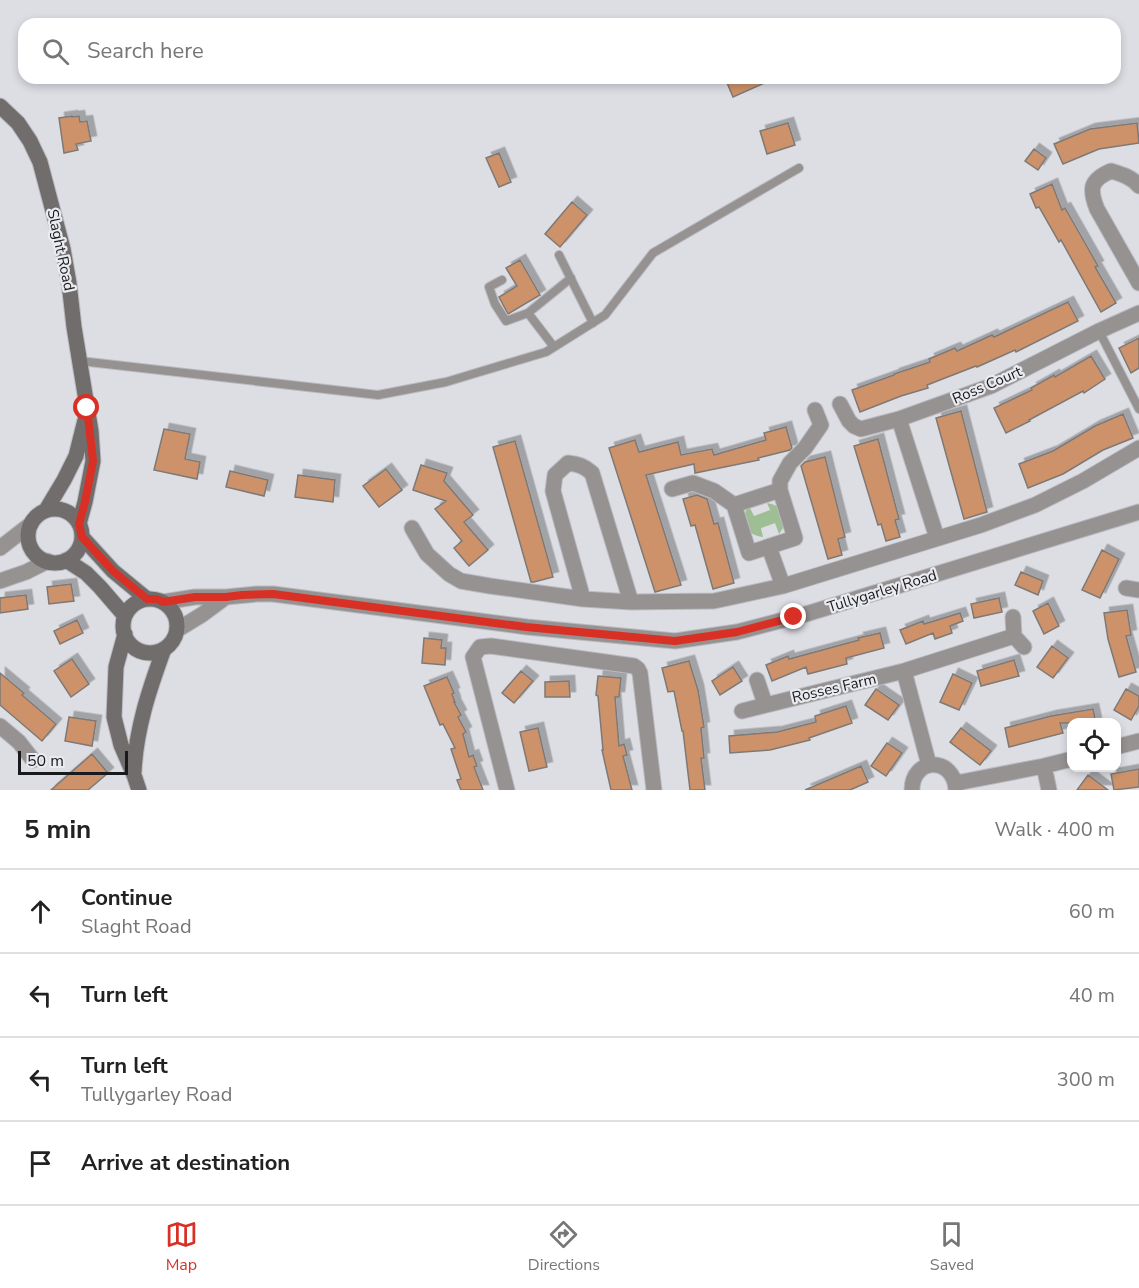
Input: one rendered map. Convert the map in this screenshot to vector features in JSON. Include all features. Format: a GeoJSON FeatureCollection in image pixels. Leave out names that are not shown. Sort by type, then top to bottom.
{"type":"FeatureCollection","features":[{"type":"Feature","properties":{"kind":"main road","name":"Slaght Road"},"geometry":{"type":"LineString","coordinates":[[0,106],[18,123],[40,162],[65,260],[93,461],[80,531]]}},
{"type":"Feature","properties":{"kind":"main road","name":"Slaght Road"},"geometry":{"type":"LineString","coordinates":[[46,510],[76,456],[87,408]]}},
{"type":"Feature","properties":{"kind":"main road"},"geometry":{"type":"LineString","coordinates":[[80,531],[78,548],[71,557],[59,562],[48,561],[37,556],[29,544],[28,537],[35,518],[46,510],[62,510],[75,518],[80,531],[113,571],[147,599]]}},
{"type":"Feature","properties":{"kind":"main road"},"geometry":{"type":"LineString","coordinates":[[66,560],[86,573],[125,616]]}},
{"type":"Feature","properties":{"kind":"main road"},"geometry":{"type":"LineString","coordinates":[[147,599],[157,599],[163,602],[177,618],[177,630],[170,645],[153,653],[141,651],[131,644],[123,627],[130,607],[147,599]]}},
{"type":"Feature","properties":{"kind":"main road"},"geometry":{"type":"LineString","coordinates":[[125,634],[117,667],[114,717],[136,783]]}},
{"type":"Feature","properties":{"kind":"main road"},"geometry":{"type":"LineString","coordinates":[[136,783],[137,737],[142,714],[164,649]]}},
{"type":"Feature","properties":{"kind":"street"},"geometry":{"type":"LineString","coordinates":[[1139,186],[1127,176],[1111,171],[1100,175],[1093,183],[1092,196],[1139,284]]}},
{"type":"Feature","properties":{"kind":"street","name":"Ross Court"},"geometry":{"type":"LineString","coordinates":[[840,404],[849,422],[861,429],[899,419],[991,386],[1139,313]]}},
{"type":"Feature","properties":{"kind":"street"},"geometry":{"type":"LineString","coordinates":[[672,489],[693,483],[714,491],[734,505],[749,553],[795,538],[780,490],[780,481],[789,463],[806,448],[821,425],[815,410]]}},
{"type":"Feature","properties":{"kind":"street"},"geometry":{"type":"LineString","coordinates":[[899,419],[937,538]]}},
{"type":"Feature","properties":{"kind":"street"},"geometry":{"type":"LineString","coordinates":[[412,528],[427,554],[449,574],[462,580],[583,599],[631,602],[714,601],[783,586],[981,525],[1035,505],[1083,481],[1139,448]]}},
{"type":"Feature","properties":{"kind":"street"},"geometry":{"type":"LineString","coordinates":[[583,599],[553,491],[555,475],[568,463],[586,467],[592,473],[631,602]]}},
{"type":"Feature","properties":{"kind":"street"},"geometry":{"type":"LineString","coordinates":[[734,505],[780,490]]}},
{"type":"Feature","properties":{"kind":"street","name":"Tullygarley Road"},"geometry":{"type":"LineString","coordinates":[[163,602],[195,597],[273,594],[526,627],[675,641],[737,632],[806,614],[1139,512]]}},
{"type":"Feature","properties":{"kind":"street"},"geometry":{"type":"LineString","coordinates":[[0,548],[31,524]]}},
{"type":"Feature","properties":{"kind":"street"},"geometry":{"type":"LineString","coordinates":[[769,547],[783,586]]}},
{"type":"Feature","properties":{"kind":"street"},"geometry":{"type":"LineString","coordinates":[[0,581],[48,561]]}},
{"type":"Feature","properties":{"kind":"street"},"geometry":{"type":"LineString","coordinates":[[177,630],[226,597]]}},
{"type":"Feature","properties":{"kind":"street","name":"Rosses Farm"},"geometry":{"type":"LineString","coordinates":[[742,711],[1019,641],[1013,617]]}},
{"type":"Feature","properties":{"kind":"street"},"geometry":{"type":"LineString","coordinates":[[507,790],[473,657],[480,647],[491,646],[634,666],[638,669],[654,790]]}},
{"type":"Feature","properties":{"kind":"street"},"geometry":{"type":"LineString","coordinates":[[904,671],[929,765]]}},
{"type":"Feature","properties":{"kind":"street"},"geometry":{"type":"LineString","coordinates":[[757,680],[765,704]]}},
{"type":"Feature","properties":{"kind":"street"},"geometry":{"type":"LineString","coordinates":[[0,726],[19,742],[33,760]]}},
{"type":"Feature","properties":{"kind":"street"},"geometry":{"type":"LineString","coordinates":[[1121,746],[1139,741]]}},
{"type":"Feature","properties":{"kind":"street"},"geometry":{"type":"LineString","coordinates":[[912,790],[915,777],[929,765],[936,765],[949,771],[954,776],[956,786],[1067,760]]}},
{"type":"Feature","properties":{"kind":"street"},"geometry":{"type":"LineString","coordinates":[[1044,766],[1049,790]]}},
{"type":"Feature","properties":{"kind":"lane"},"geometry":{"type":"LineString","coordinates":[[80,361],[378,395],[446,382],[546,352],[605,315],[653,253],[799,168]]}},
{"type":"Feature","properties":{"kind":"lane"},"geometry":{"type":"LineString","coordinates":[[559,255],[593,323]]}},
{"type":"Feature","properties":{"kind":"lane"},"geometry":{"type":"LineString","coordinates":[[502,280],[489,287],[495,304],[506,321],[528,313],[571,278]]}},
{"type":"Feature","properties":{"kind":"lane"},"geometry":{"type":"LineString","coordinates":[[528,313],[554,347]]}},
{"type":"Feature","properties":{"kind":"lane"},"geometry":{"type":"LineString","coordinates":[[1099,331],[1139,409]]}},
{"type":"Feature","properties":{"kind":"green space"},"geometry":{"type":"Polygon","coordinates":[[[767,503],[781,510],[785,524],[779,534],[775,523],[761,528],[763,537],[757,536],[745,526],[744,516],[749,506],[754,516],[770,510],[767,503]]]}},
{"type":"Feature","properties":{"kind":"building"},"geometry":{"type":"Polygon","coordinates":[[[728,84],[762,84],[733,97],[728,84]]]}},
{"type":"Feature","properties":{"kind":"building"},"geometry":{"type":"Polygon","coordinates":[[[79,116],[80,122],[87,121],[91,141],[76,144],[78,150],[64,153],[59,118],[79,116]]]}},
{"type":"Feature","properties":{"kind":"building"},"geometry":{"type":"Polygon","coordinates":[[[788,123],[795,145],[767,154],[760,131],[788,123]]]}},
{"type":"Feature","properties":{"kind":"building"},"geometry":{"type":"Polygon","coordinates":[[[1137,123],[1139,143],[1099,149],[1063,164],[1054,144],[1090,129],[1137,123]]]}},
{"type":"Feature","properties":{"kind":"building"},"geometry":{"type":"Polygon","coordinates":[[[1034,149],[1046,158],[1038,170],[1025,161],[1034,149]]]}},
{"type":"Feature","properties":{"kind":"building"},"geometry":{"type":"Polygon","coordinates":[[[499,153],[511,182],[499,187],[486,158],[499,153]]]}},
{"type":"Feature","properties":{"kind":"building"},"geometry":{"type":"Polygon","coordinates":[[[1052,184],[1062,210],[1065,208],[1116,303],[1101,312],[1061,240],[1059,242],[1039,207],[1036,208],[1030,194],[1052,184]]]}},
{"type":"Feature","properties":{"kind":"building"},"geometry":{"type":"Polygon","coordinates":[[[572,202],[587,215],[560,247],[545,234],[572,202]]]}},
{"type":"Feature","properties":{"kind":"building"},"geometry":{"type":"Polygon","coordinates":[[[520,260],[540,295],[508,314],[499,297],[517,286],[506,268],[520,260]]]}},
{"type":"Feature","properties":{"kind":"building"},"geometry":{"type":"Polygon","coordinates":[[[1068,302],[1078,321],[1016,352],[1015,350],[927,385],[928,388],[860,412],[852,390],[930,362],[929,359],[955,348],[957,351],[992,335],[994,337],[1068,302]]]}},
{"type":"Feature","properties":{"kind":"building"},"geometry":{"type":"Polygon","coordinates":[[[1139,338],[1139,368],[1131,373],[1119,348],[1139,338]]]}},
{"type":"Feature","properties":{"kind":"building"},"geometry":{"type":"Polygon","coordinates":[[[1091,356],[1105,379],[1084,393],[1083,391],[1006,433],[994,408],[1032,390],[1031,388],[1091,356]]]}},
{"type":"Feature","properties":{"kind":"building"},"geometry":{"type":"Polygon","coordinates":[[[961,411],[987,512],[964,519],[936,418],[961,411]]]}},
{"type":"Feature","properties":{"kind":"building"},"geometry":{"type":"Polygon","coordinates":[[[1123,414],[1133,438],[1103,450],[1063,474],[1028,488],[1019,464],[1053,451],[1095,426],[1123,414]]]}},
{"type":"Feature","properties":{"kind":"building"},"geometry":{"type":"Polygon","coordinates":[[[786,427],[792,448],[790,450],[758,458],[759,460],[695,473],[694,464],[646,475],[681,585],[655,592],[609,448],[635,440],[639,452],[678,442],[681,455],[712,449],[714,455],[766,440],[764,433],[786,427]]]}},
{"type":"Feature","properties":{"kind":"building"},"geometry":{"type":"Polygon","coordinates":[[[164,429],[190,434],[185,459],[200,462],[197,479],[154,470],[164,429]]]}},
{"type":"Feature","properties":{"kind":"building"},"geometry":{"type":"Polygon","coordinates":[[[878,439],[899,519],[895,520],[900,537],[886,541],[881,524],[878,525],[854,446],[878,439]]]}},
{"type":"Feature","properties":{"kind":"building"},"geometry":{"type":"Polygon","coordinates":[[[515,441],[553,577],[534,582],[531,582],[493,447],[515,441]]]}},
{"type":"Feature","properties":{"kind":"building"},"geometry":{"type":"Polygon","coordinates":[[[825,457],[845,537],[838,539],[842,555],[828,559],[801,466],[805,462],[825,457]]]}},
{"type":"Feature","properties":{"kind":"building"},"geometry":{"type":"Polygon","coordinates":[[[421,465],[447,473],[444,481],[473,515],[464,522],[488,550],[469,566],[454,548],[462,541],[435,509],[446,501],[413,490],[421,465]]]}},
{"type":"Feature","properties":{"kind":"building"},"geometry":{"type":"Polygon","coordinates":[[[386,469],[402,490],[379,507],[363,486],[386,469]]]}},
{"type":"Feature","properties":{"kind":"building"},"geometry":{"type":"Polygon","coordinates":[[[230,471],[268,480],[264,496],[226,487],[230,471]]]}},
{"type":"Feature","properties":{"kind":"building"},"geometry":{"type":"Polygon","coordinates":[[[298,475],[335,480],[333,502],[295,497],[298,475]]]}},
{"type":"Feature","properties":{"kind":"building"},"geometry":{"type":"Polygon","coordinates":[[[697,495],[707,499],[714,524],[718,523],[734,583],[713,589],[695,525],[691,526],[683,499],[697,495]]]}},
{"type":"Feature","properties":{"kind":"building"},"geometry":{"type":"Polygon","coordinates":[[[1102,550],[1119,559],[1100,598],[1082,590],[1102,550]]]}},
{"type":"Feature","properties":{"kind":"building"},"geometry":{"type":"Polygon","coordinates":[[[1021,572],[1043,581],[1038,595],[1015,585],[1021,572]]]}},
{"type":"Feature","properties":{"kind":"building"},"geometry":{"type":"Polygon","coordinates":[[[71,584],[74,601],[49,604],[47,587],[71,584]]]}},
{"type":"Feature","properties":{"kind":"building"},"geometry":{"type":"Polygon","coordinates":[[[26,595],[28,609],[0,613],[0,598],[26,595]]]}},
{"type":"Feature","properties":{"kind":"building"},"geometry":{"type":"Polygon","coordinates":[[[999,598],[1002,612],[974,618],[971,604],[999,598]]]}},
{"type":"Feature","properties":{"kind":"building"},"geometry":{"type":"Polygon","coordinates":[[[1048,603],[1059,626],[1044,634],[1033,611],[1048,603]]]}},
{"type":"Feature","properties":{"kind":"building"},"geometry":{"type":"Polygon","coordinates":[[[1127,610],[1131,635],[1126,636],[1136,672],[1119,677],[1108,639],[1104,613],[1127,610]]]}},
{"type":"Feature","properties":{"kind":"building"},"geometry":{"type":"Polygon","coordinates":[[[960,613],[963,621],[950,626],[952,633],[935,639],[933,633],[906,644],[900,630],[923,621],[924,624],[960,613]]]}},
{"type":"Feature","properties":{"kind":"building"},"geometry":{"type":"Polygon","coordinates":[[[77,620],[83,633],[60,644],[54,631],[77,620]]]}},
{"type":"Feature","properties":{"kind":"building"},"geometry":{"type":"Polygon","coordinates":[[[880,633],[884,648],[846,658],[847,664],[808,674],[806,667],[772,681],[766,665],[788,656],[789,659],[880,633]]]}},
{"type":"Feature","properties":{"kind":"building"},"geometry":{"type":"Polygon","coordinates":[[[424,638],[442,640],[441,648],[446,648],[445,665],[422,663],[424,638]]]}},
{"type":"Feature","properties":{"kind":"building"},"geometry":{"type":"Polygon","coordinates":[[[1052,646],[1068,658],[1053,678],[1037,667],[1052,646]]]}},
{"type":"Feature","properties":{"kind":"building"},"geometry":{"type":"Polygon","coordinates":[[[72,659],[89,684],[71,697],[54,671],[72,659]]]}},
{"type":"Feature","properties":{"kind":"building"},"geometry":{"type":"Polygon","coordinates":[[[1014,660],[1019,676],[981,686],[977,671],[1014,660]]]}},
{"type":"Feature","properties":{"kind":"building"},"geometry":{"type":"Polygon","coordinates":[[[689,661],[698,690],[704,727],[701,728],[704,758],[701,758],[705,790],[690,790],[683,731],[674,691],[668,692],[662,668],[689,661]]]}},
{"type":"Feature","properties":{"kind":"building"},"geometry":{"type":"Polygon","coordinates":[[[733,667],[742,681],[720,695],[712,681],[733,667]]]}},
{"type":"Feature","properties":{"kind":"building"},"geometry":{"type":"Polygon","coordinates":[[[521,671],[533,681],[514,703],[502,693],[521,671]]]}},
{"type":"Feature","properties":{"kind":"building"},"geometry":{"type":"Polygon","coordinates":[[[0,673],[56,724],[42,741],[0,705],[0,673]]]}},
{"type":"Feature","properties":{"kind":"building"},"geometry":{"type":"Polygon","coordinates":[[[953,674],[972,683],[959,710],[940,702],[953,674]]]}},
{"type":"Feature","properties":{"kind":"building"},"geometry":{"type":"Polygon","coordinates":[[[598,676],[621,678],[619,697],[615,697],[619,746],[624,744],[627,755],[623,756],[632,790],[611,790],[602,750],[598,696],[596,695],[598,676]]]}},
{"type":"Feature","properties":{"kind":"building"},"geometry":{"type":"Polygon","coordinates":[[[447,677],[454,693],[452,694],[454,702],[461,715],[458,717],[466,732],[463,734],[469,757],[473,755],[477,766],[474,767],[483,790],[461,790],[457,780],[461,779],[451,749],[455,748],[443,724],[440,725],[424,686],[447,677]]]}},
{"type":"Feature","properties":{"kind":"building"},"geometry":{"type":"Polygon","coordinates":[[[569,681],[570,697],[545,697],[545,682],[569,681]]]}},
{"type":"Feature","properties":{"kind":"building"},"geometry":{"type":"Polygon","coordinates":[[[876,689],[899,705],[888,720],[865,705],[876,689]]]}},
{"type":"Feature","properties":{"kind":"building"},"geometry":{"type":"Polygon","coordinates":[[[1126,689],[1139,696],[1139,706],[1131,720],[1114,710],[1126,689]]]}},
{"type":"Feature","properties":{"kind":"building"},"geometry":{"type":"Polygon","coordinates":[[[846,706],[852,723],[809,738],[810,740],[770,750],[730,753],[729,736],[777,732],[816,722],[815,716],[846,706]]]}},
{"type":"Feature","properties":{"kind":"building"},"geometry":{"type":"Polygon","coordinates":[[[1093,709],[1095,718],[1067,718],[1067,723],[1060,723],[1063,733],[1009,747],[1005,728],[1051,716],[1093,709]]]}},
{"type":"Feature","properties":{"kind":"building"},"geometry":{"type":"Polygon","coordinates":[[[69,717],[96,721],[92,746],[65,741],[69,717]]]}},
{"type":"Feature","properties":{"kind":"building"},"geometry":{"type":"Polygon","coordinates":[[[538,728],[547,767],[529,771],[520,732],[538,728]]]}},
{"type":"Feature","properties":{"kind":"building"},"geometry":{"type":"Polygon","coordinates":[[[961,728],[991,751],[980,765],[950,742],[961,728]]]}},
{"type":"Feature","properties":{"kind":"building"},"geometry":{"type":"Polygon","coordinates":[[[887,743],[902,753],[886,776],[871,766],[887,743]]]}},
{"type":"Feature","properties":{"kind":"building"},"geometry":{"type":"Polygon","coordinates":[[[92,754],[108,773],[88,790],[51,790],[92,754]]]}},
{"type":"Feature","properties":{"kind":"building"},"geometry":{"type":"Polygon","coordinates":[[[861,766],[868,782],[850,790],[805,790],[861,766]]]}},
{"type":"Feature","properties":{"kind":"building"},"geometry":{"type":"Polygon","coordinates":[[[1139,769],[1139,787],[1114,790],[1111,774],[1139,769]]]}},
{"type":"Feature","properties":{"kind":"building"},"geometry":{"type":"Polygon","coordinates":[[[1088,775],[1108,790],[1077,790],[1088,775]]]}},
{"type":"Feature","properties":{"kind":"route"},"geometry":{"type":"LineString","coordinates":[[87,408],[93,461],[79,524],[82,537],[113,571],[147,599],[157,599],[163,602],[195,597],[273,594],[526,627],[675,641],[737,632],[794,617]]}}]}
